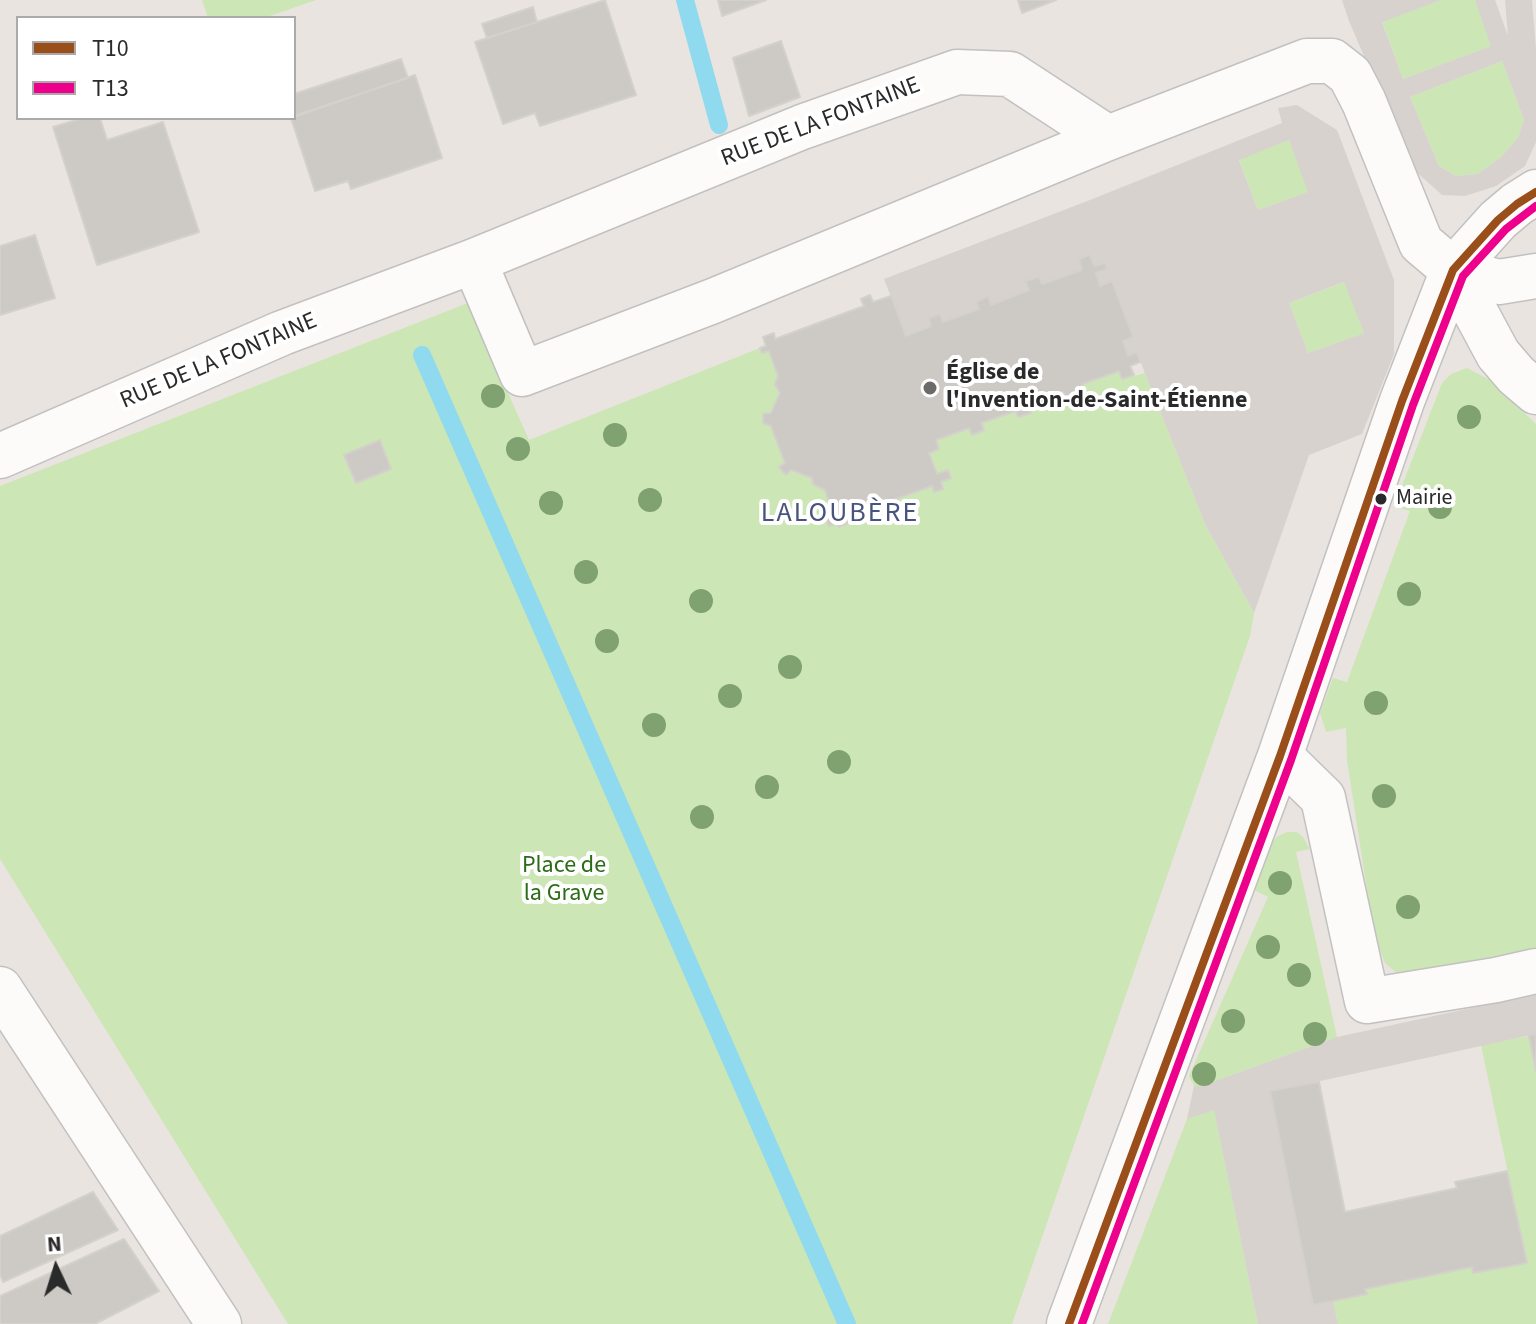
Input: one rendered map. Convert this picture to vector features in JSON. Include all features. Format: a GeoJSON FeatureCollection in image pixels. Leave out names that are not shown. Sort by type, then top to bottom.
{"type":"FeatureCollection","features":[{"type":"Feature","properties":{"kind":"street"},"geometry":{"type":"LineString","coordinates":[[474,261],[522,374],[713,301],[1108,138],[1307,61],[1332,61],[1350,75],[1364,102],[1421,243],[1453,270],[1498,354],[1536,392]]}},
{"type":"Feature","properties":{"kind":"street","name":"RUE DE LA FONTAINE"},"geometry":{"type":"LineString","coordinates":[[0,456],[282,333],[474,261],[802,127],[957,72],[1010,74],[1108,138]]}},
{"type":"Feature","properties":{"kind":"street"},"geometry":{"type":"LineString","coordinates":[[1069,1324],[1280,756],[1402,401],[1453,270],[1498,220],[1536,192]]}},
{"type":"Feature","properties":{"kind":"street"},"geometry":{"type":"LineString","coordinates":[[1453,270],[1499,282],[1536,276]]}},
{"type":"Feature","properties":{"kind":"street"},"geometry":{"type":"LineString","coordinates":[[1280,756],[1323,798],[1367,1001],[1536,971]]}},
{"type":"Feature","properties":{"kind":"street"},"geometry":{"type":"LineString","coordinates":[[0,989],[219,1324]]}},
{"type":"Feature","properties":{"kind":"green space"},"geometry":{"type":"Polygon","coordinates":[[[202,0],[316,0],[270,16],[207,16],[202,0]]]}},
{"type":"Feature","properties":{"kind":"green space"},"geometry":{"type":"Polygon","coordinates":[[[1441,0],[1475,0],[1492,46],[1403,79],[1382,21],[1441,0]]]}},
{"type":"Feature","properties":{"kind":"green space"},"geometry":{"type":"Polygon","coordinates":[[[1502,61],[1524,120],[1518,138],[1501,157],[1478,174],[1456,176],[1439,166],[1410,97],[1502,61]]]}},
{"type":"Feature","properties":{"kind":"green space"},"geometry":{"type":"Polygon","coordinates":[[[1289,140],[1309,192],[1258,210],[1239,159],[1289,140]]]}},
{"type":"Feature","properties":{"kind":"green space"},"geometry":{"type":"Polygon","coordinates":[[[1345,282],[1364,333],[1308,353],[1289,303],[1345,282]]]}},
{"type":"Feature","properties":{"kind":"green space","name":"Place de la Grave"},"geometry":{"type":"Polygon","coordinates":[[[468,303],[529,440],[760,348],[762,353],[769,351],[778,376],[775,384],[780,393],[771,413],[763,414],[763,423],[771,426],[785,463],[780,468],[812,478],[813,484],[825,490],[833,515],[825,518],[829,525],[837,523],[839,527],[850,522],[848,516],[932,486],[934,492],[943,489],[941,482],[951,478],[947,470],[937,474],[929,453],[939,449],[936,440],[969,428],[984,430],[981,423],[1016,411],[1019,417],[1030,413],[1027,405],[1063,392],[1068,400],[1085,393],[1082,384],[1119,371],[1123,379],[1145,373],[1205,524],[1254,613],[1250,636],[1012,1324],[288,1324],[0,859],[0,486],[468,303]]]}},
{"type":"Feature","properties":{"kind":"green space"},"geometry":{"type":"Polygon","coordinates":[[[1467,368],[1490,380],[1536,424],[1536,948],[1401,977],[1385,963],[1374,935],[1347,760],[1346,728],[1326,732],[1320,713],[1333,678],[1347,682],[1410,511],[1394,506],[1442,383],[1451,374],[1467,368]]]}},
{"type":"Feature","properties":{"kind":"green space"},"geometry":{"type":"Polygon","coordinates":[[[1287,832],[1297,832],[1310,849],[1296,852],[1337,1037],[1194,1086],[1189,1076],[1268,897],[1252,889],[1268,846],[1287,832]]]}},
{"type":"Feature","properties":{"kind":"green space"},"geometry":{"type":"Polygon","coordinates":[[[1529,1036],[1536,1071],[1536,1324],[1338,1324],[1333,1301],[1366,1294],[1365,1289],[1472,1267],[1474,1273],[1527,1263],[1481,1045],[1529,1036]]]}},
{"type":"Feature","properties":{"kind":"green space"},"geometry":{"type":"Polygon","coordinates":[[[1214,1109],[1258,1324],[1108,1324],[1187,1119],[1214,1109]]]}},
{"type":"Feature","properties":{"kind":"shaded area"},"geometry":{"type":"Polygon","coordinates":[[[1342,0],[1441,0],[1382,22],[1403,79],[1491,46],[1475,0],[1495,0],[1508,36],[1505,0],[1532,0],[1536,49],[1536,142],[1525,166],[1496,186],[1465,196],[1442,195],[1412,168],[1342,0]],[[1502,61],[1410,97],[1439,166],[1456,176],[1478,174],[1501,157],[1518,138],[1524,120],[1502,61]]]}},
{"type":"Feature","properties":{"kind":"shaded area"},"geometry":{"type":"Polygon","coordinates":[[[1297,105],[1337,130],[1394,280],[1394,354],[1362,434],[1309,455],[1254,613],[1205,524],[1137,353],[1128,356],[1123,341],[1133,336],[1113,282],[1100,286],[1096,273],[1107,269],[1105,263],[1094,266],[1090,255],[1079,258],[1082,270],[1042,284],[1026,281],[1029,290],[991,305],[987,297],[976,301],[979,309],[943,322],[929,318],[931,326],[906,336],[884,279],[1282,123],[1278,108],[1297,105]],[[1289,140],[1239,160],[1258,210],[1308,192],[1289,140]],[[1344,282],[1289,303],[1308,353],[1364,333],[1344,282]]]}},
{"type":"Feature","properties":{"kind":"shaded area"},"geometry":{"type":"Polygon","coordinates":[[[1536,994],[1536,1034],[1270,1092],[1313,1305],[1333,1301],[1338,1324],[1258,1324],[1214,1110],[1187,1119],[1194,1086],[1337,1037],[1536,994]]]}},
{"type":"Feature","properties":{"kind":"building"},"geometry":{"type":"Polygon","coordinates":[[[605,0],[636,95],[540,126],[535,113],[503,124],[475,42],[605,0]]]}},
{"type":"Feature","properties":{"kind":"building"},"geometry":{"type":"Polygon","coordinates":[[[718,0],[766,0],[722,16],[718,0]]]}},
{"type":"Feature","properties":{"kind":"building"},"geometry":{"type":"Polygon","coordinates":[[[1018,0],[1056,0],[1022,13],[1018,0]]]}},
{"type":"Feature","properties":{"kind":"building"},"geometry":{"type":"Polygon","coordinates":[[[533,7],[537,22],[487,38],[482,24],[533,7]]]}},
{"type":"Feature","properties":{"kind":"building"},"geometry":{"type":"Polygon","coordinates":[[[781,41],[800,97],[749,116],[733,58],[781,41]]]}},
{"type":"Feature","properties":{"kind":"building"},"geometry":{"type":"Polygon","coordinates":[[[401,59],[408,78],[296,115],[296,93],[401,59]]]}},
{"type":"Feature","properties":{"kind":"building"},"geometry":{"type":"Polygon","coordinates":[[[415,75],[442,158],[351,189],[348,181],[315,191],[292,120],[296,120],[296,116],[415,75]]]}},
{"type":"Feature","properties":{"kind":"building"},"geometry":{"type":"Polygon","coordinates":[[[76,120],[101,120],[107,140],[163,122],[199,232],[97,265],[53,127],[76,120]]]}},
{"type":"Feature","properties":{"kind":"building"},"geometry":{"type":"Polygon","coordinates":[[[35,235],[55,298],[0,315],[0,246],[35,235]]]}},
{"type":"Feature","properties":{"kind":"building","name":"Église de l'Invention-de-Saint-Étienne"},"geometry":{"type":"Polygon","coordinates":[[[1090,255],[1094,266],[1105,263],[1107,269],[1096,273],[1100,286],[1112,281],[1133,337],[1123,341],[1128,356],[1137,352],[1140,362],[1130,366],[1134,375],[1122,379],[1119,371],[1082,384],[1085,392],[1067,400],[1063,392],[1027,405],[1031,413],[1018,417],[1016,411],[981,423],[984,430],[972,435],[969,428],[936,440],[939,449],[929,453],[937,474],[948,470],[951,478],[941,482],[943,489],[934,492],[932,486],[848,516],[850,522],[839,527],[837,523],[829,526],[825,518],[833,515],[825,490],[813,484],[812,478],[791,470],[786,475],[779,467],[785,463],[771,426],[763,423],[763,414],[771,413],[780,393],[775,384],[778,376],[769,351],[762,353],[760,348],[766,346],[763,337],[774,333],[775,339],[864,306],[861,299],[870,295],[873,302],[891,296],[906,336],[931,326],[929,318],[940,314],[943,322],[979,309],[976,302],[988,296],[991,305],[1029,290],[1025,281],[1039,277],[1042,284],[1082,270],[1079,259],[1090,255]]]}},
{"type":"Feature","properties":{"kind":"building"},"geometry":{"type":"Polygon","coordinates":[[[380,440],[391,469],[356,483],[344,455],[380,440]]]}},
{"type":"Feature","properties":{"kind":"building"},"geometry":{"type":"Polygon","coordinates":[[[1536,1034],[1536,1071],[1529,1036],[1536,1034]]]}},
{"type":"Feature","properties":{"kind":"building"},"geometry":{"type":"Polygon","coordinates":[[[1319,1082],[1345,1212],[1457,1188],[1455,1182],[1507,1171],[1527,1263],[1473,1273],[1472,1267],[1365,1289],[1367,1294],[1313,1305],[1270,1091],[1319,1082]]]}},
{"type":"Feature","properties":{"kind":"building"},"geometry":{"type":"Polygon","coordinates":[[[93,1192],[118,1230],[3,1282],[0,1274],[0,1236],[93,1192]]]}},
{"type":"Feature","properties":{"kind":"building"},"geometry":{"type":"Polygon","coordinates":[[[124,1239],[159,1291],[95,1324],[0,1324],[0,1296],[124,1239]]]}},
{"type":"Feature","properties":{"kind":"waterway"},"geometry":{"type":"LineString","coordinates":[[685,0],[719,125]]}},
{"type":"Feature","properties":{"kind":"waterway"},"geometry":{"type":"LineString","coordinates":[[422,355],[847,1324]]}},
{"type":"Feature","properties":{"kind":"transit line","name":"T10"},"geometry":{"type":"LineString","coordinates":[[1069,1324],[1280,756],[1402,401],[1453,270],[1498,220],[1536,192]]}},
{"type":"Feature","properties":{"kind":"transit line","name":"T13"},"geometry":{"type":"LineString","coordinates":[[1082,1324],[1291,760],[1413,405],[1463,276],[1506,229],[1536,206]]}},
{"type":"Feature","properties":{"kind":"place","name":"Église de l'Invention-de-Saint-Étienne"},"geometry":{"type":"Point","coordinates":[930,388]}},
{"type":"Feature","properties":{"kind":"place","name":"Mairie"},"geometry":{"type":"Point","coordinates":[1381,499]}},
{"type":"Feature","properties":{"kind":"district","name":"LALOUBÈRE"},"geometry":{"type":"Point","coordinates":[840,515]}}]}
